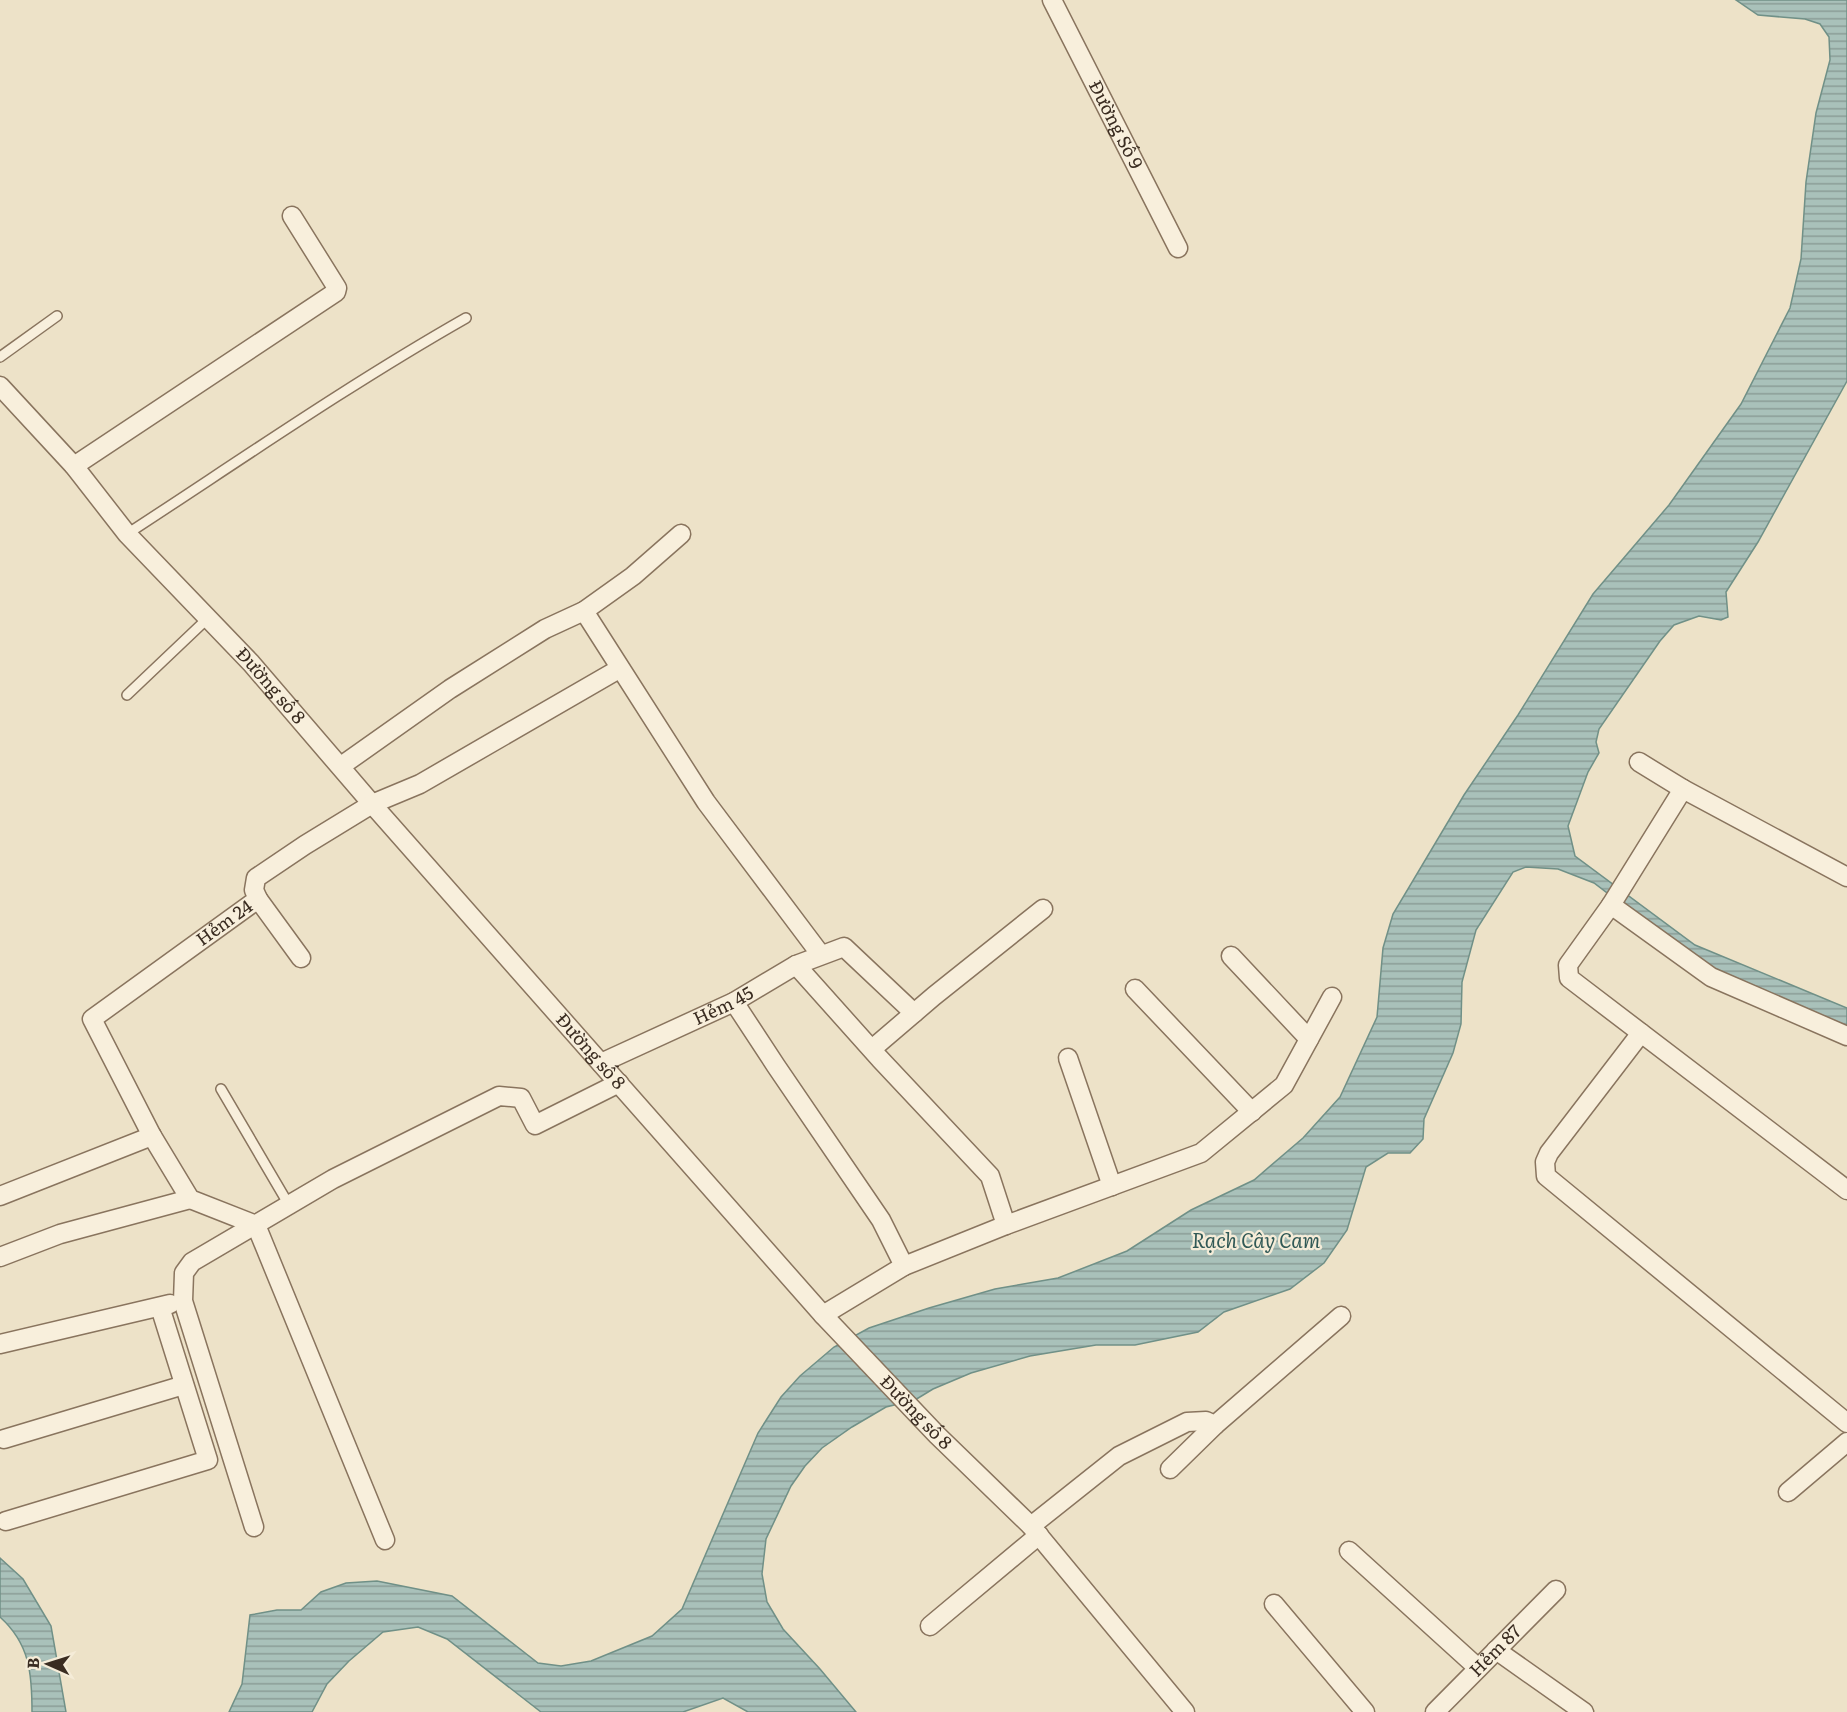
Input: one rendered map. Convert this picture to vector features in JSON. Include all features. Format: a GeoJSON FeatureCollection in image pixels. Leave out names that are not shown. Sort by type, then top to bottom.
{"type":"FeatureCollection","features":[{"type":"Feature","properties":{"kind":"street","name":"Đường Số 9"},"geometry":{"type":"LineString","coordinates":[[1052,0],[1178,248]]}},
{"type":"Feature","properties":{"kind":"street"},"geometry":{"type":"LineString","coordinates":[[74,466],[336,292],[337,288],[292,216]]}},
{"type":"Feature","properties":{"kind":"street","name":"Đường số 8"},"geometry":{"type":"LineString","coordinates":[[0,386],[74,466],[127,534],[251,663],[372,804],[827,1319],[937,1435],[1035,1531],[1185,1712]]}},
{"type":"Feature","properties":{"kind":"street"},"geometry":{"type":"LineString","coordinates":[[340,766],[450,689],[545,629],[584,611],[633,576],[681,534]]}},
{"type":"Feature","properties":{"kind":"street"},"geometry":{"type":"LineString","coordinates":[[584,611],[706,802],[821,956]]}},
{"type":"Feature","properties":{"kind":"street"},"geometry":{"type":"LineString","coordinates":[[372,804],[420,784],[619,669]]}},
{"type":"Feature","properties":{"kind":"street"},"geometry":{"type":"LineString","coordinates":[[1639,762],[1683,789],[1847,877]]}},
{"type":"Feature","properties":{"kind":"street"},"geometry":{"type":"LineString","coordinates":[[1683,789],[1627,881],[1568,965],[1569,978],[1847,1190]]}},
{"type":"Feature","properties":{"kind":"street","name":"Hẻm 24"},"geometry":{"type":"LineString","coordinates":[[152,1136],[92,1019],[258,898],[254,890],[256,879],[305,845],[372,804]]}},
{"type":"Feature","properties":{"kind":"street"},"geometry":{"type":"LineString","coordinates":[[258,898],[301,958]]}},
{"type":"Feature","properties":{"kind":"street"},"geometry":{"type":"LineString","coordinates":[[1611,905],[1711,977],[1847,1036]]}},
{"type":"Feature","properties":{"kind":"street"},"geometry":{"type":"LineString","coordinates":[[872,1049],[1043,909]]}},
{"type":"Feature","properties":{"kind":"street","name":"Hẻm 45"},"geometry":{"type":"LineString","coordinates":[[601,1063],[734,1002],[796,965],[844,947],[914,1013]]}},
{"type":"Feature","properties":{"kind":"street"},"geometry":{"type":"LineString","coordinates":[[1231,956],[1309,1039]]}},
{"type":"Feature","properties":{"kind":"street"},"geometry":{"type":"LineString","coordinates":[[796,965],[990,1176],[1006,1225]]}},
{"type":"Feature","properties":{"kind":"street"},"geometry":{"type":"LineString","coordinates":[[1135,989],[1251,1112]]}},
{"type":"Feature","properties":{"kind":"street"},"geometry":{"type":"LineString","coordinates":[[827,1319],[904,1266],[1006,1225],[1201,1153],[1284,1085],[1332,997]]}},
{"type":"Feature","properties":{"kind":"street"},"geometry":{"type":"LineString","coordinates":[[734,1002],[881,1220],[904,1266]]}},
{"type":"Feature","properties":{"kind":"street"},"geometry":{"type":"LineString","coordinates":[[1641,1033],[1549,1153],[1545,1162],[1546,1176],[1847,1423]]}},
{"type":"Feature","properties":{"kind":"street"},"geometry":{"type":"LineString","coordinates":[[1068,1058],[1112,1186]]}},
{"type":"Feature","properties":{"kind":"street"},"geometry":{"type":"LineString","coordinates":[[254,1527],[183,1301],[184,1273],[192,1262],[333,1179],[499,1096],[521,1098],[535,1125],[619,1083]]}},
{"type":"Feature","properties":{"kind":"street"},"geometry":{"type":"LineString","coordinates":[[0,1196],[152,1136],[190,1199]]}},
{"type":"Feature","properties":{"kind":"street"},"geometry":{"type":"LineString","coordinates":[[0,1257],[60,1234],[190,1199],[256,1225],[385,1539]]}},
{"type":"Feature","properties":{"kind":"street"},"geometry":{"type":"LineString","coordinates":[[0,1344],[183,1301]]}},
{"type":"Feature","properties":{"kind":"street"},"geometry":{"type":"LineString","coordinates":[[6,1521],[208,1460],[160,1307]]}},
{"type":"Feature","properties":{"kind":"street"},"geometry":{"type":"LineString","coordinates":[[1170,1469],[1215,1425],[1341,1316]]}},
{"type":"Feature","properties":{"kind":"street"},"geometry":{"type":"LineString","coordinates":[[4,1439],[184,1385]]}},
{"type":"Feature","properties":{"kind":"street"},"geometry":{"type":"LineString","coordinates":[[930,1626],[1035,1531],[1068,1495],[1119,1456],[1187,1422],[1206,1421],[1215,1425]]}},
{"type":"Feature","properties":{"kind":"street"},"geometry":{"type":"LineString","coordinates":[[1788,1491],[1847,1442]]}},
{"type":"Feature","properties":{"kind":"street"},"geometry":{"type":"LineString","coordinates":[[1349,1551],[1478,1668]]}},
{"type":"Feature","properties":{"kind":"street","name":"Hẻm 87"},"geometry":{"type":"LineString","coordinates":[[1435,1712],[1556,1590]]}},
{"type":"Feature","properties":{"kind":"street"},"geometry":{"type":"LineString","coordinates":[[1274,1604],[1365,1712]]}},
{"type":"Feature","properties":{"kind":"street"},"geometry":{"type":"LineString","coordinates":[[1496,1650],[1584,1712]]}},
{"type":"Feature","properties":{"kind":"lane"},"geometry":{"type":"LineString","coordinates":[[0,357],[57,316]]}},
{"type":"Feature","properties":{"kind":"lane"},"geometry":{"type":"LineString","coordinates":[[127,534],[334,399],[466,318]]}},
{"type":"Feature","properties":{"kind":"lane"},"geometry":{"type":"LineString","coordinates":[[128,695],[207,618]]}},
{"type":"Feature","properties":{"kind":"lane"},"geometry":{"type":"LineString","coordinates":[[221,1089],[290,1205]]}},
{"type":"Feature","properties":{"kind":"water","name":"Rạch Cây Cam"},"geometry":{"type":"Polygon","coordinates":[[[1736,0],[1847,0],[1847,381],[1758,542],[1726,592],[1728,617],[1721,620],[1699,616],[1674,625],[1660,641],[1599,729],[1596,742],[1599,753],[1588,772],[1568,826],[1575,856],[1695,945],[1847,1008],[1847,1030],[1704,967],[1594,883],[1558,869],[1526,867],[1513,872],[1476,930],[1462,982],[1461,1024],[1453,1053],[1424,1119],[1423,1139],[1410,1153],[1388,1153],[1366,1167],[1347,1230],[1324,1263],[1290,1289],[1224,1312],[1198,1332],[1135,1345],[1096,1345],[1030,1356],[971,1373],[933,1389],[915,1400],[886,1407],[822,1448],[805,1466],[791,1486],[766,1539],[762,1574],[767,1602],[783,1629],[856,1712],[748,1712],[723,1698],[683,1712],[541,1712],[447,1639],[418,1627],[383,1632],[349,1661],[327,1684],[312,1712],[229,1712],[242,1684],[250,1615],[277,1610],[301,1610],[321,1592],[346,1583],[377,1581],[452,1596],[538,1663],[561,1666],[591,1661],[652,1636],[682,1609],[758,1433],[781,1397],[800,1376],[834,1347],[869,1328],[929,1308],[995,1289],[1058,1278],[1127,1251],[1191,1210],[1254,1180],[1303,1138],[1340,1097],[1377,1017],[1383,948],[1393,914],[1464,795],[1518,715],[1593,594],[1669,505],[1741,404],[1790,308],[1801,259],[1806,182],[1816,113],[1830,60],[1829,37],[1820,24],[1805,19],[1758,15],[1736,0]]]}},
{"type":"Feature","properties":{"kind":"water"},"geometry":{"type":"Polygon","coordinates":[[[0,1558],[23,1579],[51,1626],[66,1712],[32,1712],[30,1672],[27,1660],[18,1638],[0,1617],[0,1558]]]}}]}
